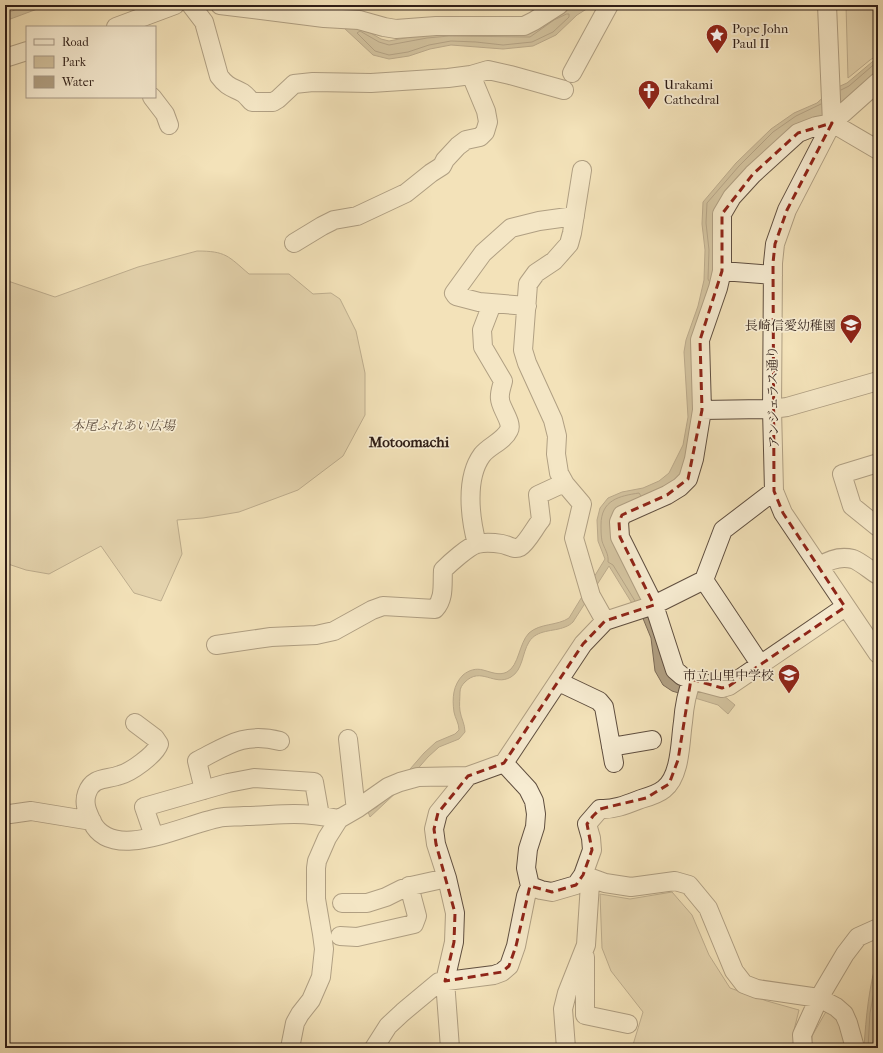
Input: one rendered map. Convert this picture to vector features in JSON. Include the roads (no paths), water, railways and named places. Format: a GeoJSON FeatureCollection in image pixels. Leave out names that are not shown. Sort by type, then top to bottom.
{"type":"FeatureCollection","features":[{"type":"Feature","properties":{"kind":"street"},"geometry":{"type":"LineString","coordinates":[[119,26],[175,5]]}},
{"type":"Feature","properties":{"kind":"street"},"geometry":{"type":"LineString","coordinates":[[191,5],[204,22],[219,76],[224,83],[244,94],[252,102],[273,102],[294,84],[313,82],[371,83],[471,75],[488,70],[564,90]]}},
{"type":"Feature","properties":{"kind":"street"},"geometry":{"type":"LineString","coordinates":[[220,5],[324,18],[359,20],[396,29],[436,26],[524,26],[534,22],[559,5]]}},
{"type":"Feature","properties":{"kind":"street"},"geometry":{"type":"LineString","coordinates":[[572,74],[608,5]]}},
{"type":"Feature","properties":{"kind":"street"},"geometry":{"type":"LineString","coordinates":[[827,5],[832,119]]}},
{"type":"Feature","properties":{"kind":"street"},"geometry":{"type":"LineString","coordinates":[[5,58],[26,51]]}},
{"type":"Feature","properties":{"kind":"street"},"geometry":{"type":"LineString","coordinates":[[294,243],[334,220],[357,216],[406,193],[442,166],[449,156],[466,140],[480,137],[485,132],[488,122],[486,111],[471,75]]}},
{"type":"Feature","properties":{"kind":"street"},"geometry":{"type":"LineString","coordinates":[[530,886],[552,892],[576,885],[583,875],[592,850],[591,838],[587,824],[593,816],[600,809],[608,810],[628,804],[664,789],[673,777],[678,760],[683,721],[690,688],[682,676],[675,670],[652,606],[620,537],[619,522],[622,515],[667,495],[680,487],[688,479],[694,459],[702,410],[700,340],[718,288],[722,271],[722,214],[732,197],[753,174],[798,133],[832,119],[878,82]]}},
{"type":"Feature","properties":{"kind":"street"},"geometry":{"type":"LineString","coordinates":[[153,98],[165,114],[169,125]]}},
{"type":"Feature","properties":{"kind":"street"},"geometry":{"type":"LineString","coordinates":[[832,119],[878,150]]}},
{"type":"Feature","properties":{"kind":"street","name":"アンジェラス通り"},"geometry":{"type":"LineString","coordinates":[[832,119],[787,210],[776,244],[773,263],[772,409],[774,491],[783,513],[878,654]]}},
{"type":"Feature","properties":{"kind":"street"},"geometry":{"type":"LineString","coordinates":[[582,170],[569,244],[554,261],[536,273],[528,284],[523,350],[527,363],[553,420],[557,436],[556,454],[559,473],[564,482],[582,504],[574,538],[589,588],[605,621]]}},
{"type":"Feature","properties":{"kind":"street"},"geometry":{"type":"LineString","coordinates":[[527,306],[479,302],[456,296],[454,292],[483,253],[511,228],[539,221],[575,216]]}},
{"type":"Feature","properties":{"kind":"street"},"geometry":{"type":"LineString","coordinates":[[722,271],[773,275]]}},
{"type":"Feature","properties":{"kind":"street"},"geometry":{"type":"LineString","coordinates":[[477,544],[472,524],[471,485],[473,473],[482,455],[503,438],[508,432],[510,426],[500,399],[503,381],[483,347],[482,330],[492,304]]}},
{"type":"Feature","properties":{"kind":"street"},"geometry":{"type":"LineString","coordinates":[[702,410],[772,409],[787,407],[878,381]]}},
{"type":"Feature","properties":{"kind":"street"},"geometry":{"type":"LineString","coordinates":[[878,463],[842,474],[852,506],[878,528]]}},
{"type":"Feature","properties":{"kind":"street"},"geometry":{"type":"LineString","coordinates":[[216,645],[272,638],[316,635],[334,631],[372,610],[383,606],[435,609],[442,598],[443,570],[452,561],[477,544],[501,544],[515,548],[520,547],[541,520],[538,495],[564,482]]}},
{"type":"Feature","properties":{"kind":"street"},"geometry":{"type":"LineString","coordinates":[[135,723],[155,738],[159,744],[157,749],[147,758],[120,776],[106,777],[99,780],[89,788],[85,802],[96,829],[105,837],[117,841],[134,842],[224,817],[294,814],[329,817],[358,808],[388,788],[400,782],[418,777],[468,776],[504,763],[584,644],[605,621],[652,606],[704,580],[722,530],[774,491]]}},
{"type":"Feature","properties":{"kind":"street"},"geometry":{"type":"LineString","coordinates":[[820,566],[828,560],[837,558],[853,559],[878,575]]}},
{"type":"Feature","properties":{"kind":"street"},"geometry":{"type":"LineString","coordinates":[[704,580],[760,664]]}},
{"type":"Feature","properties":{"kind":"street"},"geometry":{"type":"LineString","coordinates":[[690,688],[722,688],[729,686],[845,606]]}},
{"type":"Feature","properties":{"kind":"street"},"geometry":{"type":"LineString","coordinates":[[559,682],[600,701],[604,707],[613,755],[652,740]]}},
{"type":"Feature","properties":{"kind":"street"},"geometry":{"type":"LineString","coordinates":[[204,790],[197,761],[239,740],[248,738],[268,738],[280,741]]}},
{"type":"Feature","properties":{"kind":"street"},"geometry":{"type":"LineString","coordinates":[[348,739],[355,802],[358,808]]}},
{"type":"Feature","properties":{"kind":"street"},"geometry":{"type":"LineString","coordinates":[[374,1048],[388,1026],[439,982],[494,975],[502,972],[508,966],[516,946],[526,896],[530,886],[526,868],[528,849],[535,827],[536,814],[534,801],[528,789],[504,763]]}},
{"type":"Feature","properties":{"kind":"street"},"geometry":{"type":"LineString","coordinates":[[447,1045],[444,981],[454,942],[455,913],[447,878],[436,844],[434,829],[438,813],[468,776]]}},
{"type":"Feature","properties":{"kind":"street"},"geometry":{"type":"LineString","coordinates":[[154,836],[144,807],[228,783],[254,778],[314,782],[329,817],[327,838],[317,861],[316,868],[316,899],[324,949],[321,976],[311,1000],[295,1023],[290,1048]]}},
{"type":"Feature","properties":{"kind":"street"},"geometry":{"type":"LineString","coordinates":[[5,814],[31,811],[92,821]]}},
{"type":"Feature","properties":{"kind":"street"},"geometry":{"type":"LineString","coordinates":[[304,869],[317,836],[329,817]]}},
{"type":"Feature","properties":{"kind":"street"},"geometry":{"type":"LineString","coordinates":[[583,875],[590,884],[585,969],[585,1015],[628,1024]]}},
{"type":"Feature","properties":{"kind":"street"},"geometry":{"type":"LineString","coordinates":[[583,875],[605,882],[631,887],[675,881],[689,885],[708,908],[734,971],[744,984],[757,989],[819,998],[836,1006],[844,1014],[855,1048]]}},
{"type":"Feature","properties":{"kind":"street"},"geometry":{"type":"LineString","coordinates":[[342,903],[367,904],[409,886],[447,878]]}},
{"type":"Feature","properties":{"kind":"street"},"geometry":{"type":"LineString","coordinates":[[340,936],[357,937],[414,924],[418,916],[409,886]]}},
{"type":"Feature","properties":{"kind":"street"},"geometry":{"type":"LineString","coordinates":[[803,1048],[802,1035],[819,998],[845,954],[858,937],[878,928]]}},
{"type":"Feature","properties":{"kind":"street"},"geometry":{"type":"LineString","coordinates":[[566,1048],[563,1009],[567,993],[586,945]]}},
{"type":"Feature","properties":{"kind":"water"},"geometry":{"type":"Polygon","coordinates":[[[27,5],[48,5],[5,21],[5,14],[27,5]]]}},
{"type":"Feature","properties":{"kind":"water"},"geometry":{"type":"Polygon","coordinates":[[[248,5],[333,5],[341,11],[339,5],[342,5],[344,14],[355,24],[381,39],[389,41],[426,34],[552,17],[575,5],[593,5],[577,15],[556,35],[533,46],[503,49],[451,45],[430,49],[409,56],[389,59],[373,55],[329,14],[248,5]]]}},
{"type":"Feature","properties":{"kind":"water"},"geometry":{"type":"Polygon","coordinates":[[[878,57],[878,73],[849,101],[815,119],[722,205],[718,248],[696,419],[679,480],[618,509],[645,601],[667,667],[723,695],[735,705],[728,714],[718,705],[672,691],[663,685],[655,671],[651,638],[642,616],[633,605],[609,566],[572,623],[560,629],[541,633],[532,638],[515,674],[511,677],[499,680],[477,676],[464,683],[460,691],[460,706],[465,732],[459,739],[439,747],[428,757],[400,789],[370,817],[368,812],[377,807],[424,753],[436,742],[455,734],[459,730],[454,712],[453,697],[455,687],[463,675],[475,669],[498,674],[507,672],[517,660],[523,642],[529,633],[543,626],[564,621],[569,618],[605,559],[598,541],[597,520],[600,508],[608,498],[622,492],[643,488],[659,481],[669,473],[683,445],[688,417],[684,352],[686,340],[698,306],[704,280],[705,250],[702,224],[703,202],[736,163],[771,129],[794,113],[817,103],[831,90],[847,83],[878,57]]]}},
{"type":"Feature","properties":{"kind":"water"},"geometry":{"type":"Polygon","coordinates":[[[878,956],[877,1048],[864,1048],[868,1001],[878,956]]]}},
{"type":"Feature","properties":{"kind":"place","name":"Pope John Paul II"},"geometry":{"type":"Point","coordinates":[717,54]}},
{"type":"Feature","properties":{"kind":"place","name":"Urakami Cathedral"},"geometry":{"type":"Point","coordinates":[649,110]}},
{"type":"Feature","properties":{"kind":"place","name":"長崎信愛幼稚園"},"geometry":{"type":"Point","coordinates":[851,344]}},
{"type":"Feature","properties":{"kind":"place","name":"市立山里中学校"},"geometry":{"type":"Point","coordinates":[789,694]}},
{"type":"Feature","properties":{"kind":"district","name":"Motoomachi"},"geometry":{"type":"Point","coordinates":[409,442]}},
{"type":"Feature","properties":{"kind":"park label","name":"本尾ふれあい広場"},"geometry":{"type":"Point","coordinates":[123,425]}}]}
